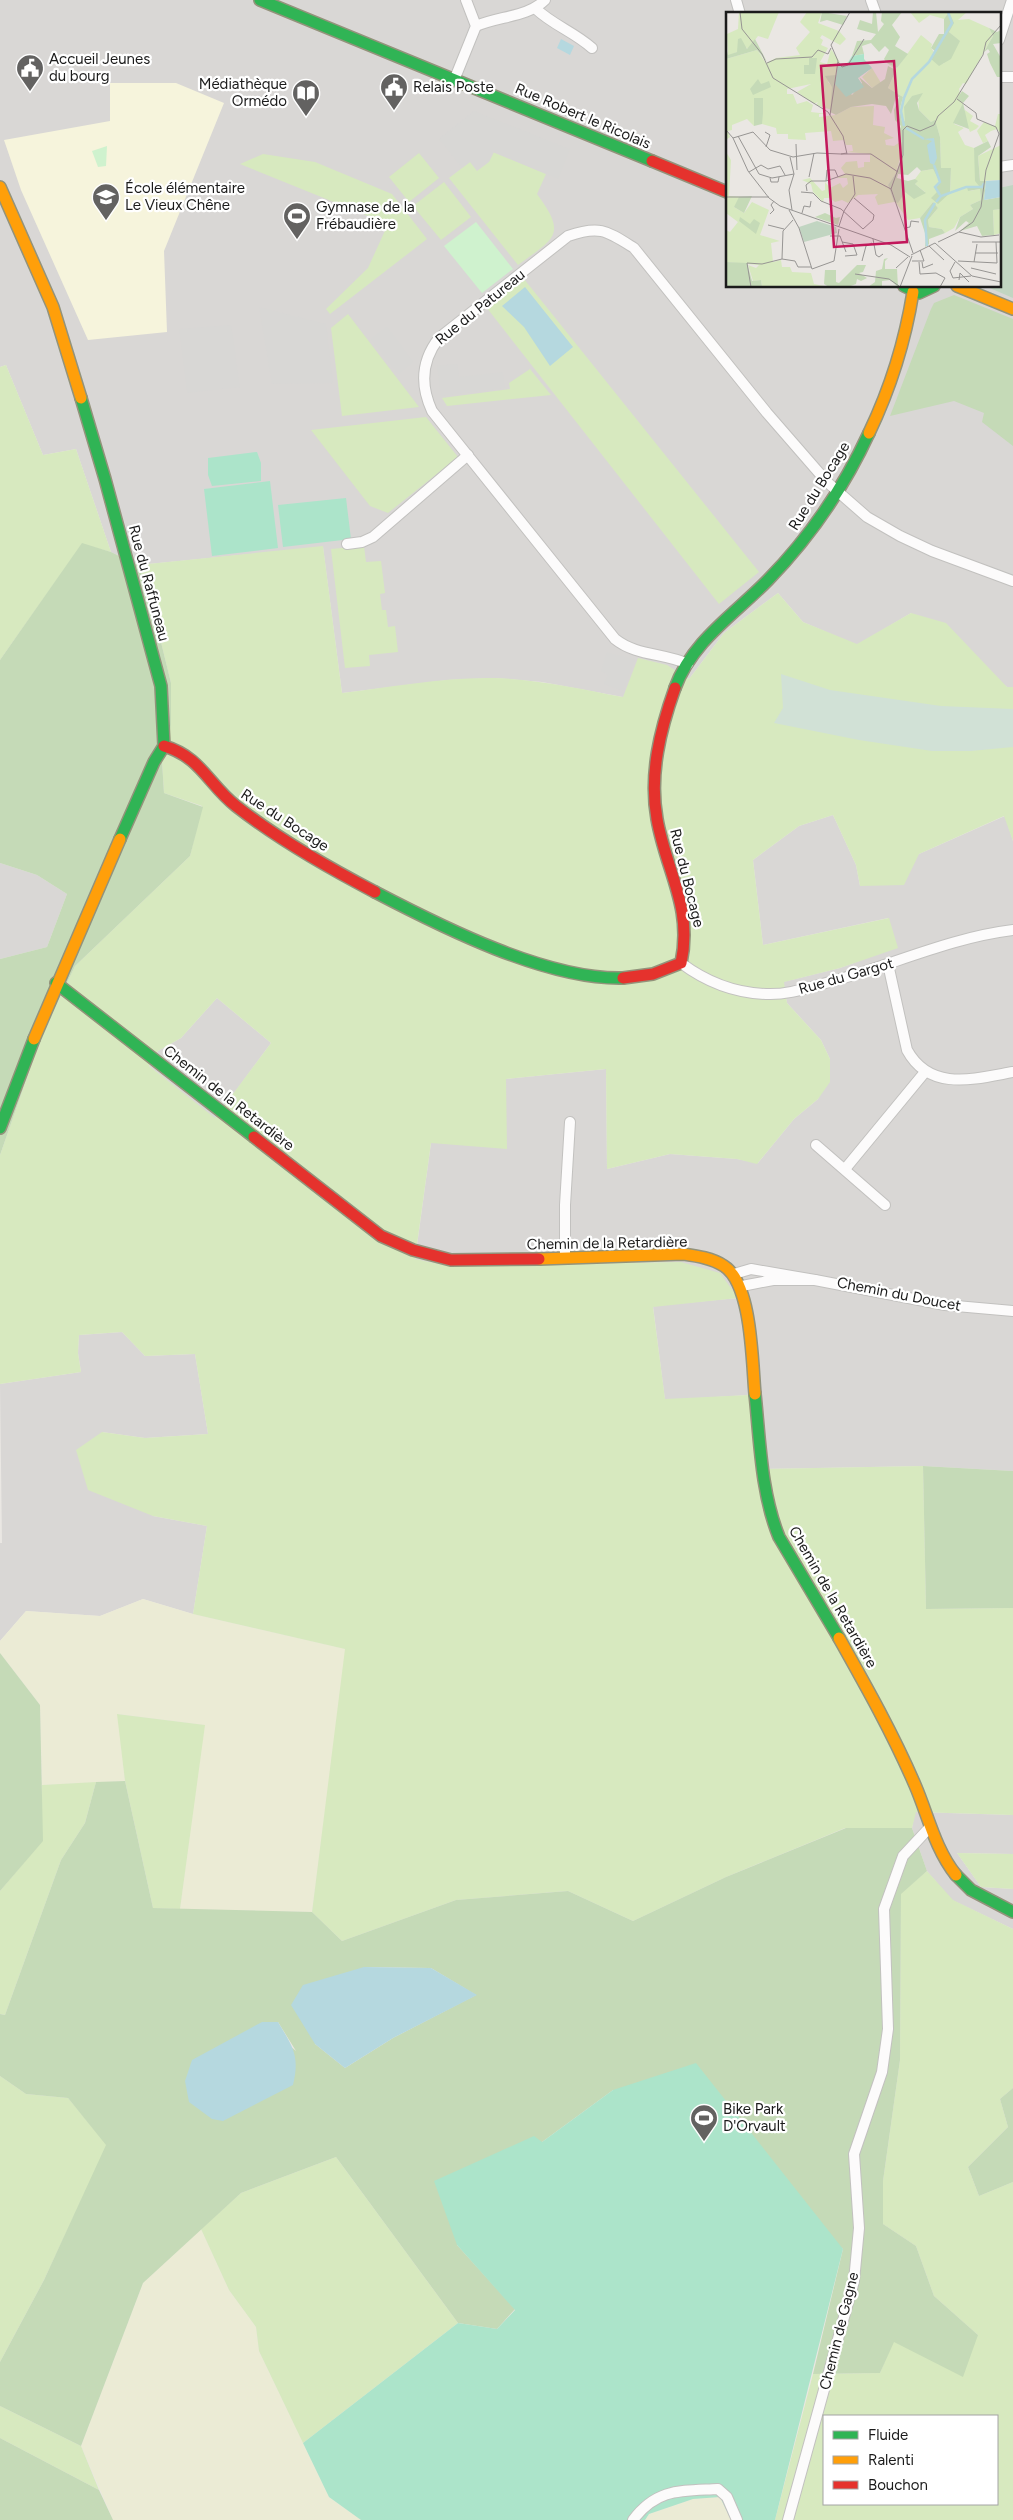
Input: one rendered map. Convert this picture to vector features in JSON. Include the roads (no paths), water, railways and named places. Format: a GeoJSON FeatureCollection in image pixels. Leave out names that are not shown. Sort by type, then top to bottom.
{"type":"FeatureCollection","features":[{"type":"Feature","properties":{"kind":"street","name":"Rue Robert le Ricolais"},"geometry":{"type":"LineString","coordinates":[[260,0],[436,73],[455,78],[726,192]]}},
{"type":"Feature","properties":{"kind":"street"},"geometry":{"type":"LineString","coordinates":[[455,78],[476,26],[466,0]]}},
{"type":"Feature","properties":{"kind":"street"},"geometry":{"type":"LineString","coordinates":[[476,26],[494,19],[536,9],[545,0]]}},
{"type":"Feature","properties":{"kind":"street"},"geometry":{"type":"LineString","coordinates":[[871,0],[875,12]]}},
{"type":"Feature","properties":{"kind":"street"},"geometry":{"type":"LineString","coordinates":[[1000,37],[1012,0]]}},
{"type":"Feature","properties":{"kind":"street"},"geometry":{"type":"LineString","coordinates":[[536,9],[549,21],[581,38],[592,48]]}},
{"type":"Feature","properties":{"kind":"street"},"geometry":{"type":"LineString","coordinates":[[1000,77],[1013,77]]}},
{"type":"Feature","properties":{"kind":"street"},"geometry":{"type":"LineString","coordinates":[[1000,167],[1013,165]]}},
{"type":"Feature","properties":{"kind":"street","name":"Rue du Raffuneau"},"geometry":{"type":"LineString","coordinates":[[1,192],[54,307],[91,431],[161,686],[164,746]]}},
{"type":"Feature","properties":{"kind":"street","name":"Rue du Patureau"},"geometry":{"type":"LineString","coordinates":[[688,664],[676,659],[626,648],[615,639],[432,411],[427,401],[424,366],[428,351],[439,338],[568,236],[589,229],[611,233],[634,248],[816,472],[868,517],[900,536],[932,551],[1013,581]]}},
{"type":"Feature","properties":{"kind":"street"},"geometry":{"type":"LineString","coordinates":[[908,289],[928,291],[932,288]]}},
{"type":"Feature","properties":{"kind":"street"},"geometry":{"type":"LineString","coordinates":[[962,288],[1013,309]]}},
{"type":"Feature","properties":{"kind":"street","name":"Rue du Bocage"},"geometry":{"type":"LineString","coordinates":[[164,746],[178,749],[191,756],[228,801],[276,835],[357,884],[439,925],[528,960],[572,973],[601,978],[632,978],[650,975],[664,972],[681,962],[686,949],[687,926],[656,818],[654,789],[657,754],[667,710],[678,681],[688,664],[728,616],[790,557],[813,528],[837,490],[873,425],[888,393],[906,340],[908,289]]}},
{"type":"Feature","properties":{"kind":"street"},"geometry":{"type":"LineString","coordinates":[[348,544],[362,542],[373,536],[468,455]]}},
{"type":"Feature","properties":{"kind":"street"},"geometry":{"type":"LineString","coordinates":[[0,1128],[27,1053],[56,983],[154,762],[164,746]]}},
{"type":"Feature","properties":{"kind":"street","name":"Rue du Gargot"},"geometry":{"type":"LineString","coordinates":[[681,962],[696,974],[715,983],[766,994],[790,992],[948,945],[1013,930]]}},
{"type":"Feature","properties":{"kind":"street"},"geometry":{"type":"LineString","coordinates":[[888,964],[906,1050],[913,1062],[925,1072],[943,1078],[964,1081],[1013,1072]]}},
{"type":"Feature","properties":{"kind":"street","name":"Chemin de la Retardière"},"geometry":{"type":"LineString","coordinates":[[56,983],[381,1236],[413,1250],[451,1260],[683,1254],[714,1260],[727,1266],[742,1286],[763,1464],[774,1522],[779,1537],[824,1610],[886,1722],[916,1787],[930,1827],[944,1857],[955,1874],[971,1890],[1013,1912]]}},
{"type":"Feature","properties":{"kind":"street"},"geometry":{"type":"LineString","coordinates":[[845,1169],[925,1072]]}},
{"type":"Feature","properties":{"kind":"street"},"geometry":{"type":"LineString","coordinates":[[565,1258],[565,1205],[570,1122]]}},
{"type":"Feature","properties":{"kind":"street"},"geometry":{"type":"LineString","coordinates":[[816,1145],[885,1205]]}},
{"type":"Feature","properties":{"kind":"street","name":"Chemin du Doucet"},"geometry":{"type":"LineString","coordinates":[[734,1274],[751,1269],[945,1305],[1013,1311]]}},
{"type":"Feature","properties":{"kind":"street","name":"Chemin du Doucet"},"geometry":{"type":"LineString","coordinates":[[742,1286],[773,1280],[815,1280]]}},
{"type":"Feature","properties":{"kind":"street","name":"Chemin de Gagne"},"geometry":{"type":"LineString","coordinates":[[788,2520],[854,2281],[859,2228],[854,2154],[882,2072],[888,2029],[884,1909],[904,1856],[930,1827]]}},
{"type":"Feature","properties":{"kind":"street"},"geometry":{"type":"LineString","coordinates":[[633,2520],[644,2505],[676,2490],[718,2489],[727,2497],[737,2520]]}},
{"type":"Feature","properties":{"kind":"water"},"geometry":{"type":"Polygon","coordinates":[[[561,39],[574,46],[570,55],[557,48],[561,39]]]}},
{"type":"Feature","properties":{"kind":"water"},"geometry":{"type":"Polygon","coordinates":[[[525,287],[573,347],[550,366],[524,327],[502,306],[525,287]]]}},
{"type":"Feature","properties":{"kind":"water"},"geometry":{"type":"Polygon","coordinates":[[[364,1967],[431,1968],[477,1995],[393,2038],[345,2068],[315,2044],[291,2005],[303,1985],[364,1967]]]}},
{"type":"Feature","properties":{"kind":"water"},"geometry":{"type":"Polygon","coordinates":[[[262,2022],[278,2022],[291,2045],[296,2066],[293,2085],[223,2121],[212,2119],[189,2102],[185,2081],[192,2060],[262,2022]]]}},
{"type":"Feature","properties":{"kind":"place","name":"Accueil Jeunes du bourg"},"geometry":{"type":"Point","coordinates":[30,92]}},
{"type":"Feature","properties":{"kind":"place","name":"Relais Poste"},"geometry":{"type":"Point","coordinates":[394,111]}},
{"type":"Feature","properties":{"kind":"place","name":"Médiathèque Ormédo"},"geometry":{"type":"Point","coordinates":[306,117]}},
{"type":"Feature","properties":{"kind":"place","name":"École élémentaire Le Vieux Chêne"},"geometry":{"type":"Point","coordinates":[106,221]}},
{"type":"Feature","properties":{"kind":"place","name":"Gymnase de la Frébaudière"},"geometry":{"type":"Point","coordinates":[297,240]}},
{"type":"Feature","properties":{"kind":"place","name":"Bike Park D'Orvault"},"geometry":{"type":"Point","coordinates":[704,2142]}}]}
